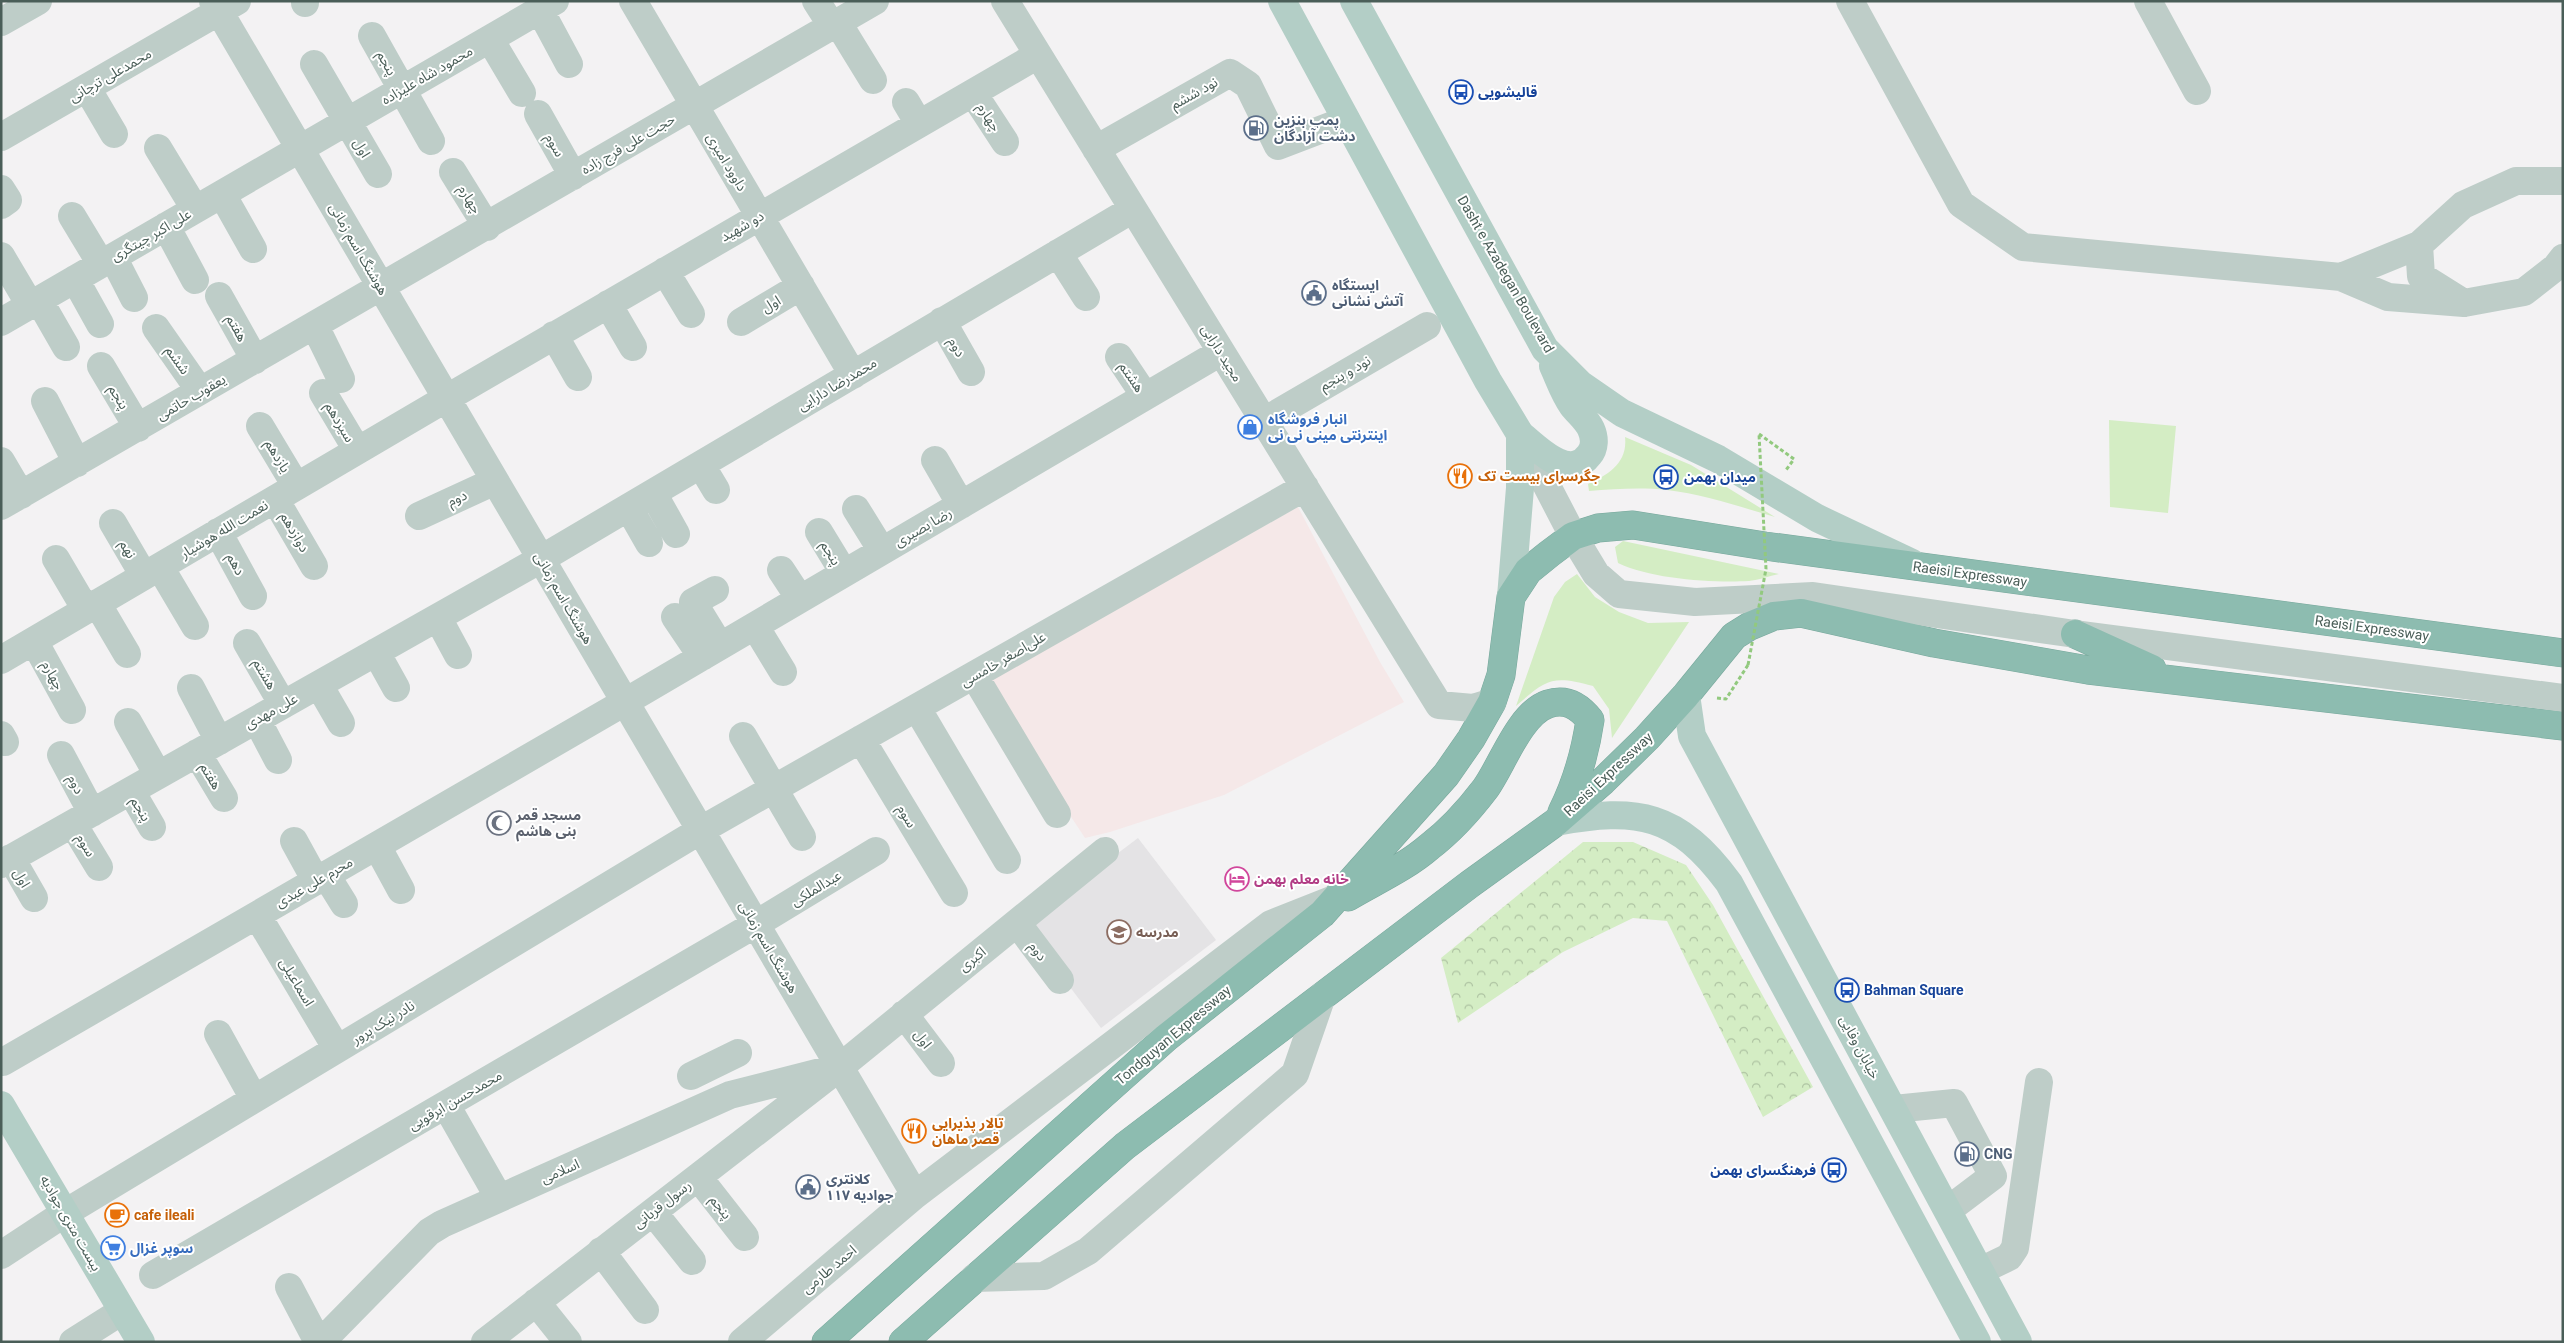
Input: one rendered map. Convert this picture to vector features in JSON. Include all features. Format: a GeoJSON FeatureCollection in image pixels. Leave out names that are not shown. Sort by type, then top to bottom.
{"type":"FeatureCollection","features":[{"type":"Feature","properties":{"kind":"highway","name":"Raeisi Expressway"},"geometry":{"type":"LineString","coordinates":[[1492,702],[1500,675],[1511,597],[1528,571],[1573,536],[1598,528],[1633,525],[1921,567],[2563,653]]}},
{"type":"Feature","properties":{"kind":"highway","name":"Raeisi Expressway"},"geometry":{"type":"LineString","coordinates":[[1556,822],[1603,781],[1686,695],[1734,636],[1750,626],[1774,616],[1801,613],[1934,644],[2088,670],[2563,726]]}},
{"type":"Feature","properties":{"kind":"highway"},"geometry":{"type":"LineString","coordinates":[[2075,634],[2176,680]]}},
{"type":"Feature","properties":{"kind":"highway","name":"Tondguyan Expressway"},"geometry":{"type":"LineString","coordinates":[[826,1342],[1166,1038],[1328,906],[1446,775],[1471,739],[1492,702]]}},
{"type":"Feature","properties":{"kind":"highway"},"geometry":{"type":"LineString","coordinates":[[902,1342],[1124,1146],[1556,822],[1572,792],[1584,758],[1590,720],[1574,704],[1560,702],[1546,704],[1531,717],[1518,733],[1485,788],[1458,820],[1429,848],[1328,906]]}},
{"type":"Feature","properties":{"kind":"main road"},"geometry":{"type":"LineString","coordinates":[[1282,1],[1488,381],[1520,434],[1539,450],[1565,465],[1580,463],[1591,452],[1594,445],[1591,429],[1572,404],[1545,349]]}},
{"type":"Feature","properties":{"kind":"main road","name":"Dasht e Azadegan Boulevard"},"geometry":{"type":"LineString","coordinates":[[1354,1],[1545,349],[1580,384],[1622,413],[1718,459],[1817,518],[1921,567]]}},
{"type":"Feature","properties":{"kind":"main road"},"geometry":{"type":"LineString","coordinates":[[1511,597],[1520,488],[1520,434]]}},
{"type":"Feature","properties":{"kind":"main road","name":"خیابان وفایی"},"geometry":{"type":"LineString","coordinates":[[1686,695],[1692,736],[2018,1342]]}},
{"type":"Feature","properties":{"kind":"main road"},"geometry":{"type":"LineString","coordinates":[[1556,822],[1596,815],[1634,815],[1680,831],[1713,861],[1729,882],[1977,1342]]}},
{"type":"Feature","properties":{"kind":"main road","name":"بیست متری جوادیه"},"geometry":{"type":"LineString","coordinates":[[1,1105],[141,1342]]}},
{"type":"Feature","properties":{"kind":"street"},"geometry":{"type":"LineString","coordinates":[[1,22],[38,1]]}},
{"type":"Feature","properties":{"kind":"street","name":"داوود امیری"},"geometry":{"type":"LineString","coordinates":[[633,1],[853,375]]}},
{"type":"Feature","properties":{"kind":"street"},"geometry":{"type":"LineString","coordinates":[[816,1],[835,24],[874,80]]}},
{"type":"Feature","properties":{"kind":"street","name":"حجت علی فرج زاده"},"geometry":{"type":"LineString","coordinates":[[382,288],[874,1]]}},
{"type":"Feature","properties":{"kind":"street","name":"مجید دارابی"},"geometry":{"type":"LineString","coordinates":[[1005,1],[1439,705],[1472,708],[1492,702]]}},
{"type":"Feature","properties":{"kind":"street"},"geometry":{"type":"LineString","coordinates":[[1850,1],[1961,204],[2023,247],[2341,277],[2388,297],[2464,303],[2524,292],[2556,267],[2563,258]]}},
{"type":"Feature","properties":{"kind":"street"},"geometry":{"type":"LineString","coordinates":[[2148,1],[2198,91]]}},
{"type":"Feature","properties":{"kind":"street","name":"محمدعلی ترچانی"},"geometry":{"type":"LineString","coordinates":[[1,137],[87,88],[223,5]]}},
{"type":"Feature","properties":{"kind":"street","name":"هوشنگ اسم زمانی"},"geometry":{"type":"LineString","coordinates":[[223,5],[300,149],[915,1196]]}},
{"type":"Feature","properties":{"kind":"street"},"geometry":{"type":"LineString","coordinates":[[548,5],[569,64]]}},
{"type":"Feature","properties":{"kind":"street","name":"محمود شاه علیزاده"},"geometry":{"type":"LineString","coordinates":[[300,149],[548,5]]}},
{"type":"Feature","properties":{"kind":"street","name":"پنجم"},"geometry":{"type":"LineString","coordinates":[[372,36],[402,90]]}},
{"type":"Feature","properties":{"kind":"street","name":"سوم"},"geometry":{"type":"LineString","coordinates":[[490,38],[573,176]]}},
{"type":"Feature","properties":{"kind":"street","name":"دو شهید"},"geometry":{"type":"LineString","coordinates":[[446,398],[759,216],[913,113],[973,93],[1038,54]]}},
{"type":"Feature","properties":{"kind":"street","name":"اول"},"geometry":{"type":"LineString","coordinates":[[314,64],[346,122],[378,174]]}},
{"type":"Feature","properties":{"kind":"street","name":"نود ششم"},"geometry":{"type":"LineString","coordinates":[[1096,149],[1230,73],[1248,85],[1278,146],[1346,120]]}},
{"type":"Feature","properties":{"kind":"street"},"geometry":{"type":"LineString","coordinates":[[87,88],[114,134]]}},
{"type":"Feature","properties":{"kind":"street"},"geometry":{"type":"LineString","coordinates":[[402,90],[431,141]]}},
{"type":"Feature","properties":{"kind":"street","name":"چهارم"},"geometry":{"type":"LineString","coordinates":[[973,93],[1005,142]]}},
{"type":"Feature","properties":{"kind":"street"},"geometry":{"type":"LineString","coordinates":[[158,148],[195,210]]}},
{"type":"Feature","properties":{"kind":"street","name":"علی اکبر چیتگری"},"geometry":{"type":"LineString","coordinates":[[1,322],[300,149]]}},
{"type":"Feature","properties":{"kind":"street","name":"چهارم"},"geometry":{"type":"LineString","coordinates":[[453,172],[487,227]]}},
{"type":"Feature","properties":{"kind":"street"},"geometry":{"type":"LineString","coordinates":[[2341,277],[2419,245],[2463,205],[2516,180],[2563,180]]}},
{"type":"Feature","properties":{"kind":"street"},"geometry":{"type":"LineString","coordinates":[[1,189],[8,200],[1,205]]}},
{"type":"Feature","properties":{"kind":"street"},"geometry":{"type":"LineString","coordinates":[[222,194],[253,250]]}},
{"type":"Feature","properties":{"kind":"street","name":"محمدرضا دارایی"},"geometry":{"type":"LineString","coordinates":[[541,559],[1133,209]]}},
{"type":"Feature","properties":{"kind":"street"},"geometry":{"type":"LineString","coordinates":[[72,216],[134,298]]}},
{"type":"Feature","properties":{"kind":"street"},"geometry":{"type":"LineString","coordinates":[[166,226],[196,280]]}},
{"type":"Feature","properties":{"kind":"street"},"geometry":{"type":"LineString","coordinates":[[2419,245],[2421,276],[2464,303]]}},
{"type":"Feature","properties":{"kind":"street"},"geometry":{"type":"LineString","coordinates":[[1058,253],[1086,297]]}},
{"type":"Feature","properties":{"kind":"street"},"geometry":{"type":"LineString","coordinates":[[1,256],[66,347]]}},
{"type":"Feature","properties":{"kind":"street"},"geometry":{"type":"LineString","coordinates":[[665,271],[691,314]]}},
{"type":"Feature","properties":{"kind":"street"},"geometry":{"type":"LineString","coordinates":[[75,279],[100,324]]}},
{"type":"Feature","properties":{"kind":"street","name":"اول"},"geometry":{"type":"LineString","coordinates":[[741,322],[801,286]]}},
{"type":"Feature","properties":{"kind":"street","name":"یعقوب حاتمی"},"geometry":{"type":"LineString","coordinates":[[11,500],[382,288]]}},
{"type":"Feature","properties":{"kind":"street","name":"هفتم"},"geometry":{"type":"LineString","coordinates":[[219,296],[255,360]]}},
{"type":"Feature","properties":{"kind":"street"},"geometry":{"type":"LineString","coordinates":[[608,304],[633,347]]}},
{"type":"Feature","properties":{"kind":"street","name":"دوم"},"geometry":{"type":"LineString","coordinates":[[942,321],[971,372]]}},
{"type":"Feature","properties":{"kind":"street","name":"سیزدهم"},"geometry":{"type":"LineString","coordinates":[[315,326],[332,386],[357,450]]}},
{"type":"Feature","properties":{"kind":"street","name":"نود و پنجم"},"geometry":{"type":"LineString","coordinates":[[1264,421],[1426,326]]}},
{"type":"Feature","properties":{"kind":"street","name":"ششم"},"geometry":{"type":"LineString","coordinates":[[156,328],[200,392]]}},
{"type":"Feature","properties":{"kind":"street"},"geometry":{"type":"LineString","coordinates":[[554,336],[578,377]]}},
{"type":"Feature","properties":{"kind":"street","name":"رضا بصیری"},"geometry":{"type":"LineString","coordinates":[[625,702],[1221,352]]}},
{"type":"Feature","properties":{"kind":"street","name":"هشتم"},"geometry":{"type":"LineString","coordinates":[[1119,357],[1145,396]]}},
{"type":"Feature","properties":{"kind":"street","name":"پنجم"},"geometry":{"type":"LineString","coordinates":[[101,366],[138,428]]}},
{"type":"Feature","properties":{"kind":"street","name":"نعمت الله هوشیار"},"geometry":{"type":"LineString","coordinates":[[1,660],[446,398]]}},
{"type":"Feature","properties":{"kind":"street"},"geometry":{"type":"LineString","coordinates":[[45,401],[77,463]]}},
{"type":"Feature","properties":{"kind":"street","name":"یازدهم"},"geometry":{"type":"LineString","coordinates":[[260,426],[286,492]]}},
{"type":"Feature","properties":{"kind":"street"},"geometry":{"type":"LineString","coordinates":[[1520,434],[1573,536],[1596,574],[1619,594],[1695,602],[1813,596],[2075,634],[2563,698]]}},
{"type":"Feature","properties":{"kind":"street"},"geometry":{"type":"LineString","coordinates":[[935,460],[961,504]]}},
{"type":"Feature","properties":{"kind":"street"},"geometry":{"type":"LineString","coordinates":[[1,461],[11,500]]}},
{"type":"Feature","properties":{"kind":"street"},"geometry":{"type":"LineString","coordinates":[[701,465],[716,490]]}},
{"type":"Feature","properties":{"kind":"street","name":"دوم"},"geometry":{"type":"LineString","coordinates":[[419,516],[495,480]]}},
{"type":"Feature","properties":{"kind":"street","name":"علی‌اصغر خامسی"},"geometry":{"type":"LineString","coordinates":[[701,830],[1305,487]]}},
{"type":"Feature","properties":{"kind":"street","name":"دوازدهم"},"geometry":{"type":"LineString","coordinates":[[286,492],[314,566]]}},
{"type":"Feature","properties":{"kind":"street"},"geometry":{"type":"LineString","coordinates":[[654,493],[676,534]]}},
{"type":"Feature","properties":{"kind":"street"},"geometry":{"type":"LineString","coordinates":[[629,508],[649,543]]}},
{"type":"Feature","properties":{"kind":"street"},"geometry":{"type":"LineString","coordinates":[[856,509],[882,551]]}},
{"type":"Feature","properties":{"kind":"street","name":"نهم"},"geometry":{"type":"LineString","coordinates":[[113,523],[152,571]]}},
{"type":"Feature","properties":{"kind":"street","name":"دهم"},"geometry":{"type":"LineString","coordinates":[[218,532],[253,596]]}},
{"type":"Feature","properties":{"kind":"street","name":"پنجم"},"geometry":{"type":"LineString","coordinates":[[819,532],[844,573]]}},
{"type":"Feature","properties":{"kind":"street"},"geometry":{"type":"LineString","coordinates":[[56,559],[127,654]]}},
{"type":"Feature","properties":{"kind":"street","name":"علی مهدی"},"geometry":{"type":"LineString","coordinates":[[6,861],[541,559]]}},
{"type":"Feature","properties":{"kind":"street"},"geometry":{"type":"LineString","coordinates":[[781,570],[800,599]]}},
{"type":"Feature","properties":{"kind":"street"},"geometry":{"type":"LineString","coordinates":[[152,571],[195,626]]}},
{"type":"Feature","properties":{"kind":"street"},"geometry":{"type":"LineString","coordinates":[[711,651],[693,602],[715,590]]}},
{"type":"Feature","properties":{"kind":"street"},"geometry":{"type":"LineString","coordinates":[[675,617],[711,651]]}},
{"type":"Feature","properties":{"kind":"street"},"geometry":{"type":"LineString","coordinates":[[438,618],[458,655]]}},
{"type":"Feature","properties":{"kind":"street"},"geometry":{"type":"LineString","coordinates":[[755,626],[783,672]]}},
{"type":"Feature","properties":{"kind":"street","name":"چهارم"},"geometry":{"type":"LineString","coordinates":[[34,641],[72,710]]}},
{"type":"Feature","properties":{"kind":"street","name":"هشتم"},"geometry":{"type":"LineString","coordinates":[[247,643],[283,705]]}},
{"type":"Feature","properties":{"kind":"street"},"geometry":{"type":"LineString","coordinates":[[376,652],[396,688]]}},
{"type":"Feature","properties":{"kind":"street"},"geometry":{"type":"LineString","coordinates":[[974,675],[1057,814]]}},
{"type":"Feature","properties":{"kind":"street"},"geometry":{"type":"LineString","coordinates":[[319,685],[340,723]]}},
{"type":"Feature","properties":{"kind":"street"},"geometry":{"type":"LineString","coordinates":[[191,688],[208,747]]}},
{"type":"Feature","properties":{"kind":"street","name":"محرم علی عبدی"},"geometry":{"type":"LineString","coordinates":[[3,1062],[625,702]]}},
{"type":"Feature","properties":{"kind":"street"},"geometry":{"type":"LineString","coordinates":[[917,708],[1007,860]]}},
{"type":"Feature","properties":{"kind":"street"},"geometry":{"type":"LineString","coordinates":[[257,720],[278,760]]}},
{"type":"Feature","properties":{"kind":"street"},"geometry":{"type":"LineString","coordinates":[[128,722],[158,775]]}},
{"type":"Feature","properties":{"kind":"street"},"geometry":{"type":"LineString","coordinates":[[743,736],[772,790],[802,837]]}},
{"type":"Feature","properties":{"kind":"street","name":"سوم"},"geometry":{"type":"LineString","coordinates":[[861,739],[954,893]]}},
{"type":"Feature","properties":{"kind":"street","name":"هفتم"},"geometry":{"type":"LineString","coordinates":[[208,747],[224,798]]}},
{"type":"Feature","properties":{"kind":"street","name":"دوم"},"geometry":{"type":"LineString","coordinates":[[61,755],[82,818]]}},
{"type":"Feature","properties":{"kind":"street","name":"پنجم"},"geometry":{"type":"LineString","coordinates":[[130,791],[152,827]]}},
{"type":"Feature","properties":{"kind":"street","name":"سوم"},"geometry":{"type":"LineString","coordinates":[[82,818],[99,867]]}},
{"type":"Feature","properties":{"kind":"street","name":"نادر نیک پرور"},"geometry":{"type":"LineString","coordinates":[[1,1255],[65,1213],[701,830]]}},
{"type":"Feature","properties":{"kind":"street"},"geometry":{"type":"LineString","coordinates":[[294,841],[321,878],[344,904]]}},
{"type":"Feature","properties":{"kind":"street"},"geometry":{"type":"LineString","coordinates":[[377,846],[401,890]]}},
{"type":"Feature","properties":{"kind":"street","name":"عبدالملکی"},"geometry":{"type":"LineString","coordinates":[[756,924],[876,851]]}},
{"type":"Feature","properties":{"kind":"street","name":"اکبری"},"geometry":{"type":"LineString","coordinates":[[840,1067],[1105,851]]}},
{"type":"Feature","properties":{"kind":"street","name":"اول"},"geometry":{"type":"LineString","coordinates":[[6,861],[34,898]]}},
{"type":"Feature","properties":{"kind":"street","name":"احمد طارمی"},"geometry":{"type":"LineString","coordinates":[[742,1342],[915,1196],[1271,924],[1328,906]]}},
{"type":"Feature","properties":{"kind":"street","name":"اسماعیلی"},"geometry":{"type":"LineString","coordinates":[[257,915],[337,1049]]}},
{"type":"Feature","properties":{"kind":"street","name":"دوم"},"geometry":{"type":"LineString","coordinates":[[1017,922],[1060,980]]}},
{"type":"Feature","properties":{"kind":"street","name":"محمدحسن ابرقویی"},"geometry":{"type":"LineString","coordinates":[[154,1275],[756,924]]}},
{"type":"Feature","properties":{"kind":"street"},"geometry":{"type":"LineString","coordinates":[[974,1278],[1044,1276],[1088,1251],[1295,1074],[1322,996]]}},
{"type":"Feature","properties":{"kind":"street","name":"اول"},"geometry":{"type":"LineString","coordinates":[[904,1014],[941,1063]]}},
{"type":"Feature","properties":{"kind":"street"},"geometry":{"type":"LineString","coordinates":[[218,1034],[254,1099]]}},
{"type":"Feature","properties":{"kind":"street"},"geometry":{"type":"LineString","coordinates":[[691,1076],[727,1059],[730,1095]]}},
{"type":"Feature","properties":{"kind":"street","name":"اسلامی"},"geometry":{"type":"LineString","coordinates":[[319,1342],[429,1232],[442,1224],[730,1095],[840,1067]]}},
{"type":"Feature","properties":{"kind":"street","name":"رسول قربانی"},"geometry":{"type":"LineString","coordinates":[[485,1342],[840,1067]]}},
{"type":"Feature","properties":{"kind":"street"},"geometry":{"type":"LineString","coordinates":[[1980,1271],[2008,1257],[2015,1248],[2039,1082]]}},
{"type":"Feature","properties":{"kind":"street"},"geometry":{"type":"LineString","coordinates":[[1894,1109],[1954,1103],[1974,1137],[1993,1176],[1948,1210]]}},
{"type":"Feature","properties":{"kind":"street"},"geometry":{"type":"LineString","coordinates":[[446,1105],[499,1198]]}},
{"type":"Feature","properties":{"kind":"street","name":"پنجم"},"geometry":{"type":"LineString","coordinates":[[698,1177],[744,1237]]}},
{"type":"Feature","properties":{"kind":"street"},"geometry":{"type":"LineString","coordinates":[[653,1212],[692,1261]]}},
{"type":"Feature","properties":{"kind":"street"},"geometry":{"type":"LineString","coordinates":[[601,1252],[645,1310]]}},
{"type":"Feature","properties":{"kind":"street"},"geometry":{"type":"LineString","coordinates":[[289,1287],[319,1342]]}},
{"type":"Feature","properties":{"kind":"street"},"geometry":{"type":"LineString","coordinates":[[536,1302],[568,1342]]}},
{"type":"Feature","properties":{"kind":"street"},"geometry":{"type":"LineString","coordinates":[[73,1342],[122,1311]]}},
{"type":"Feature","properties":{"kind":"path"},"geometry":{"type":"LineString","coordinates":[[1726,699],[1748,665],[1766,569],[1759,434],[1794,459]]}},
{"type":"Feature","properties":{"kind":"shaded area"},"geometry":{"type":"Polygon","coordinates":[[[1298,507],[1380,662],[1404,702],[1224,795],[1110,832],[1085,838],[983,683],[1298,507]]]}},
{"type":"Feature","properties":{"kind":"shaded area","name":"مدرسه"},"geometry":{"type":"Polygon","coordinates":[[[1138,838],[1216,940],[1101,1028],[1023,925],[1138,838]]]}},
{"type":"Feature","properties":{"kind":"green space"},"geometry":{"type":"Polygon","coordinates":[[[2109,420],[2176,426],[2168,513],[2110,507],[2109,420]]]}},
{"type":"Feature","properties":{"kind":"green space"},"geometry":{"type":"Polygon","coordinates":[[[1625,437],[1691,465],[1775,517],[1708,498],[1667,490],[1638,488],[1589,491],[1588,484],[1603,477],[1620,461],[1625,446],[1625,437]]]}},
{"type":"Feature","properties":{"kind":"green space"},"geometry":{"type":"Polygon","coordinates":[[[1623,541],[1779,574],[1753,580],[1734,581],[1682,579],[1647,573],[1618,563],[1615,547],[1623,541]]]}},
{"type":"Feature","properties":{"kind":"green space"},"geometry":{"type":"Polygon","coordinates":[[[1577,574],[1595,597],[1619,612],[1648,623],[1689,622],[1612,738],[1609,709],[1593,686],[1559,680],[1551,682],[1535,690],[1516,706],[1554,597],[1565,582],[1577,574]]]}},
{"type":"Feature","properties":{"kind":"green space"},"geometry":{"type":"Polygon","coordinates":[[[1583,842],[1633,842],[1686,865],[1713,905],[1813,1087],[1763,1117],[1667,921],[1633,918],[1563,952],[1458,1023],[1441,958],[1583,842]]]}},
{"type":"Feature","properties":{"kind":"place","name":"قالیشویی"},"geometry":{"type":"Point","coordinates":[1461,92]}},
{"type":"Feature","properties":{"kind":"place","name":"پمپ بنزین دشت آزادگان"},"geometry":{"type":"Point","coordinates":[1256,128]}},
{"type":"Feature","properties":{"kind":"place","name":"ایستگاه آتش نشانی"},"geometry":{"type":"Point","coordinates":[1314,293]}},
{"type":"Feature","properties":{"kind":"place","name":"انبار فروشگاه اینترنتی مینی نی نی"},"geometry":{"type":"Point","coordinates":[1250,427]}},
{"type":"Feature","properties":{"kind":"place","name":"جگرسرای بیست تک"},"geometry":{"type":"Point","coordinates":[1460,476]}},
{"type":"Feature","properties":{"kind":"place","name":"میدان بهمن"},"geometry":{"type":"Point","coordinates":[1666,477]}},
{"type":"Feature","properties":{"kind":"place","name":"مسجد قمر بنی هاشم"},"geometry":{"type":"Point","coordinates":[499,823]}},
{"type":"Feature","properties":{"kind":"place","name":"خانه معلم بهمن"},"geometry":{"type":"Point","coordinates":[1237,879]}},
{"type":"Feature","properties":{"kind":"place","name":"مدرسه"},"geometry":{"type":"Point","coordinates":[1119,932]}},
{"type":"Feature","properties":{"kind":"place","name":"Bahman Square"},"geometry":{"type":"Point","coordinates":[1847,990]}},
{"type":"Feature","properties":{"kind":"place","name":"تالار پذیرایی قصر ماهان"},"geometry":{"type":"Point","coordinates":[914,1131]}},
{"type":"Feature","properties":{"kind":"place","name":"CNG"},"geometry":{"type":"Point","coordinates":[1967,1154]}},
{"type":"Feature","properties":{"kind":"place","name":"فرهنگسرای بهمن"},"geometry":{"type":"Point","coordinates":[1834,1170]}},
{"type":"Feature","properties":{"kind":"place","name":"کلانتری ۱۱۷ جوادیه"},"geometry":{"type":"Point","coordinates":[808,1187]}},
{"type":"Feature","properties":{"kind":"place","name":"cafe ileali"},"geometry":{"type":"Point","coordinates":[117,1215]}},
{"type":"Feature","properties":{"kind":"place","name":"سوپر غزال"},"geometry":{"type":"Point","coordinates":[113,1248]}}]}
